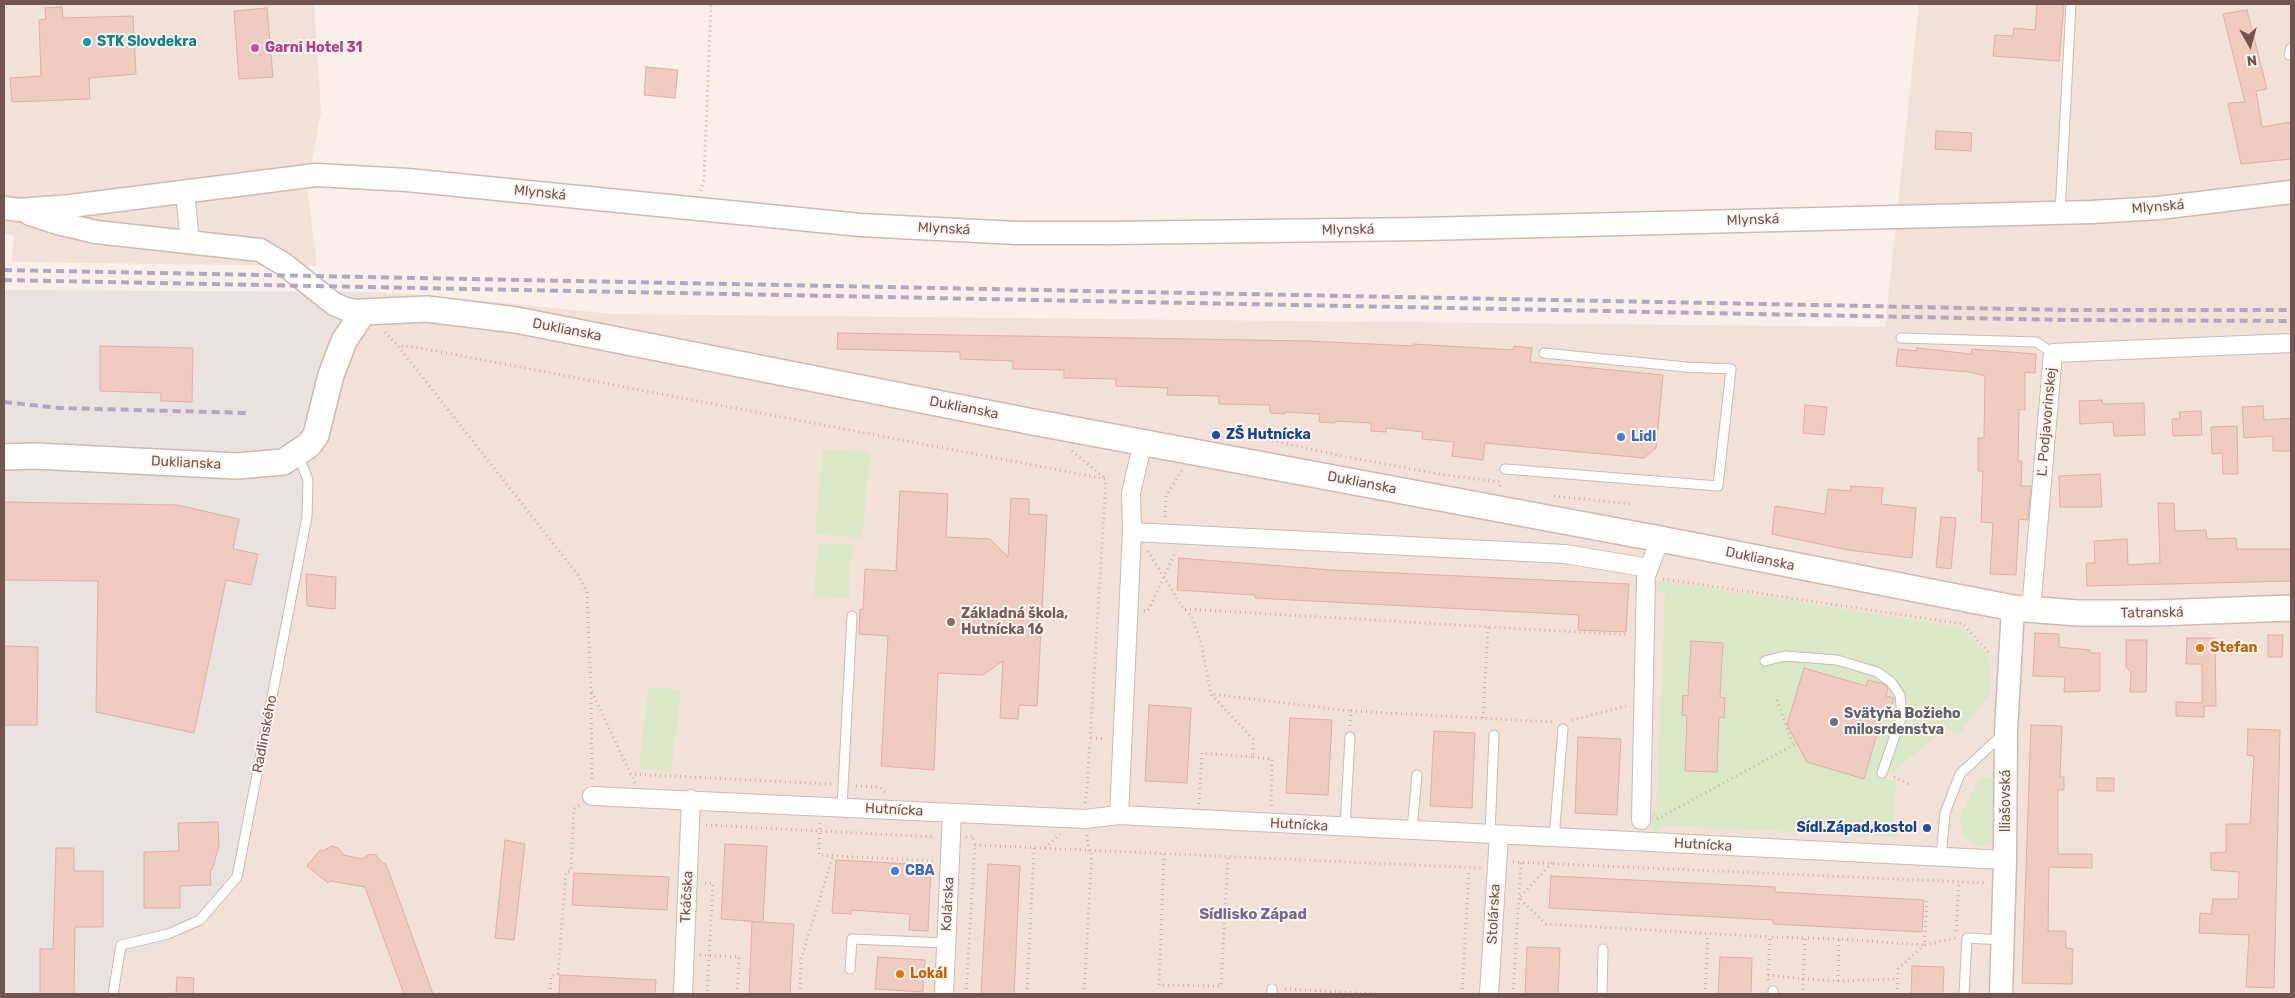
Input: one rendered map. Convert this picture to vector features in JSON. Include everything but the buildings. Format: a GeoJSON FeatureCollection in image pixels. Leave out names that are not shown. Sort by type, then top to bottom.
{"type":"FeatureCollection","features":[{"type":"Feature","properties":{"kind":"main road","name":"Duklianska"},"geometry":{"type":"LineString","coordinates":[[4,457],[35,456],[250,466],[283,462],[298,454],[309,445],[316,435],[337,358],[344,342],[363,312],[427,309],[516,320],[1143,442],[2022,609]]}},
{"type":"Feature","properties":{"kind":"main road","name":"Tatranská"},"geometry":{"type":"LineString","coordinates":[[2022,609],[2078,613],[2156,613],[2291,608]]}},
{"type":"Feature","properties":{"kind":"street","name":"Mlynská"},"geometry":{"type":"LineString","coordinates":[[11,209],[71,206],[316,175],[407,180],[860,225],[1016,233],[1423,229],[2060,213],[2159,208],[2291,192]]}},
{"type":"Feature","properties":{"kind":"street"},"geometry":{"type":"LineString","coordinates":[[185,192],[190,243]]}},
{"type":"Feature","properties":{"kind":"street"},"geometry":{"type":"LineString","coordinates":[[11,209],[77,228],[190,243],[244,247],[266,252],[334,304],[346,309],[363,312]]}},
{"type":"Feature","properties":{"kind":"street","name":"Ľ. Podjavorinskej"},"geometry":{"type":"LineString","coordinates":[[2022,609],[2053,353],[2291,343]]}},
{"type":"Feature","properties":{"kind":"street"},"geometry":{"type":"LineString","coordinates":[[1119,816],[1132,532],[1131,493],[1143,442]]}},
{"type":"Feature","properties":{"kind":"street"},"geometry":{"type":"LineString","coordinates":[[1132,532],[1565,554],[1647,572]]}},
{"type":"Feature","properties":{"kind":"street"},"geometry":{"type":"LineString","coordinates":[[1648,820],[1642,705],[1644,636],[1647,572],[1660,539]]}},
{"type":"Feature","properties":{"kind":"street","name":"Iliašovská"},"geometry":{"type":"LineString","coordinates":[[2001,994],[2006,731],[2022,609]]}},
{"type":"Feature","properties":{"kind":"street","name":"Hutnícka"},"geometry":{"type":"LineString","coordinates":[[592,796],[691,799],[1085,819],[1119,816],[2005,860]]}},
{"type":"Feature","properties":{"kind":"street","name":"Tkáčska"},"geometry":{"type":"LineString","coordinates":[[683,994],[691,799]]}},
{"type":"Feature","properties":{"kind":"street","name":"Kolárska"},"geometry":{"type":"LineString","coordinates":[[944,994],[952,813]]}},
{"type":"Feature","properties":{"kind":"street","name":"Stolárska"},"geometry":{"type":"LineString","coordinates":[[1489,994],[1496,868],[1494,834]]}},
{"type":"Feature","properties":{"kind":"lane"},"geometry":{"type":"LineString","coordinates":[[2060,213],[2071,4]]}},
{"type":"Feature","properties":{"kind":"lane"},"geometry":{"type":"LineString","coordinates":[[1901,338],[2036,342],[2053,353]]}},
{"type":"Feature","properties":{"kind":"lane"},"geometry":{"type":"LineString","coordinates":[[1505,469],[1718,486],[1730,370],[1544,353]]}},
{"type":"Feature","properties":{"kind":"lane","name":"Radlinského"},"geometry":{"type":"LineString","coordinates":[[113,994],[121,945],[168,934],[200,920],[238,877],[308,517],[308,480],[298,454]]}},
{"type":"Feature","properties":{"kind":"lane"},"geometry":{"type":"LineString","coordinates":[[842,807],[852,616]]}},
{"type":"Feature","properties":{"kind":"lane"},"geometry":{"type":"LineString","coordinates":[[1765,661],[1785,656],[1836,660],[1877,672],[1891,682],[1900,695],[1902,715],[1882,773]]}},
{"type":"Feature","properties":{"kind":"lane"},"geometry":{"type":"LineString","coordinates":[[1554,838],[1562,729]]}},
{"type":"Feature","properties":{"kind":"lane"},"geometry":{"type":"LineString","coordinates":[[1941,857],[1944,813],[1960,774],[2006,731]]}},
{"type":"Feature","properties":{"kind":"lane"},"geometry":{"type":"LineString","coordinates":[[1494,735],[1494,834]]}},
{"type":"Feature","properties":{"kind":"lane"},"geometry":{"type":"LineString","coordinates":[[1345,827],[1350,736]]}},
{"type":"Feature","properties":{"kind":"lane"},"geometry":{"type":"LineString","coordinates":[[1412,830],[1416,775]]}},
{"type":"Feature","properties":{"kind":"lane"},"geometry":{"type":"LineString","coordinates":[[1964,994],[1967,938],[2003,940]]}},
{"type":"Feature","properties":{"kind":"lane"},"geometry":{"type":"LineString","coordinates":[[850,968],[852,940],[946,943]]}},
{"type":"Feature","properties":{"kind":"lane"},"geometry":{"type":"LineString","coordinates":[[1602,994],[1603,949]]}},
{"type":"Feature","properties":{"kind":"path"},"geometry":{"type":"LineString","coordinates":[[696,209],[704,178],[711,4]]}},
{"type":"Feature","properties":{"kind":"path"},"geometry":{"type":"LineString","coordinates":[[642,798],[591,690],[587,592],[578,575],[398,346],[415,347],[1106,479]]}},
{"type":"Feature","properties":{"kind":"path"},"geometry":{"type":"LineString","coordinates":[[1243,442],[1256,437],[1351,458],[1439,474],[1500,482],[1500,491],[1509,492]]}},
{"type":"Feature","properties":{"kind":"path"},"geometry":{"type":"LineString","coordinates":[[1069,449],[1106,479]]}},
{"type":"Feature","properties":{"kind":"path"},"geometry":{"type":"LineString","coordinates":[[1164,534],[1166,496],[1184,466]]}},
{"type":"Feature","properties":{"kind":"path"},"geometry":{"type":"LineString","coordinates":[[1084,807],[1088,790],[1106,479]]}},
{"type":"Feature","properties":{"kind":"path"},"geometry":{"type":"LineString","coordinates":[[1547,496],[1631,504]]}},
{"type":"Feature","properties":{"kind":"path"},"geometry":{"type":"LineString","coordinates":[[1136,611],[1148,611],[1179,546]]}},
{"type":"Feature","properties":{"kind":"path"},"geometry":{"type":"LineString","coordinates":[[1146,547],[1192,617],[1201,642],[1211,694],[1253,739],[1254,757]]}},
{"type":"Feature","properties":{"kind":"path"},"geometry":{"type":"LineString","coordinates":[[1647,572],[1963,624],[1990,654]]}},
{"type":"Feature","properties":{"kind":"path"},"geometry":{"type":"LineString","coordinates":[[1185,608],[1644,636]]}},
{"type":"Feature","properties":{"kind":"path"},"geometry":{"type":"LineString","coordinates":[[1483,718],[1488,627]]}},
{"type":"Feature","properties":{"kind":"path"},"geometry":{"type":"LineString","coordinates":[[1211,694],[1351,710],[1564,722],[1619,707],[1642,705]]}},
{"type":"Feature","properties":{"kind":"path"},"geometry":{"type":"LineString","coordinates":[[1777,700],[1793,745]]}},
{"type":"Feature","properties":{"kind":"path"},"geometry":{"type":"LineString","coordinates":[[1350,736],[1351,710]]}},
{"type":"Feature","properties":{"kind":"path"},"geometry":{"type":"LineString","coordinates":[[1648,820],[1797,743]]}},
{"type":"Feature","properties":{"kind":"path"},"geometry":{"type":"LineString","coordinates":[[1198,809],[1202,753],[1272,759],[1271,813]]}},
{"type":"Feature","properties":{"kind":"path"},"geometry":{"type":"LineString","coordinates":[[1882,773],[1909,784]]}},
{"type":"Feature","properties":{"kind":"path"},"geometry":{"type":"LineString","coordinates":[[630,774],[880,787],[889,797]]}},
{"type":"Feature","properties":{"kind":"path"},"geometry":{"type":"LineString","coordinates":[[820,806],[819,855],[930,860]]}},
{"type":"Feature","properties":{"kind":"path"},"geometry":{"type":"LineString","coordinates":[[704,830],[706,825],[951,838],[973,836]]}},
{"type":"Feature","properties":{"kind":"path"},"geometry":{"type":"LineString","coordinates":[[966,994],[975,845],[972,828]]}},
{"type":"Feature","properties":{"kind":"path"},"geometry":{"type":"LineString","coordinates":[[975,845],[1470,869],[1496,868]]}},
{"type":"Feature","properties":{"kind":"path"},"geometry":{"type":"LineString","coordinates":[[1027,994],[1034,848]]}},
{"type":"Feature","properties":{"kind":"path"},"geometry":{"type":"LineString","coordinates":[[1084,994],[1092,851]]}},
{"type":"Feature","properties":{"kind":"path"},"geometry":{"type":"LineString","coordinates":[[1164,854],[1159,985],[1221,986],[1228,857]]}},
{"type":"Feature","properties":{"kind":"path"},"geometry":{"type":"LineString","coordinates":[[800,994],[801,959],[833,856]]}},
{"type":"Feature","properties":{"kind":"path"},"geometry":{"type":"LineString","coordinates":[[1513,994],[1521,862],[1987,883]]}},
{"type":"Feature","properties":{"kind":"path"},"geometry":{"type":"LineString","coordinates":[[1519,898],[1553,863]]}},
{"type":"Feature","properties":{"kind":"path"},"geometry":{"type":"LineString","coordinates":[[1462,994],[1470,869]]}},
{"type":"Feature","properties":{"kind":"path"},"geometry":{"type":"LineString","coordinates":[[550,994],[551,976],[558,974],[566,872],[571,871]]}},
{"type":"Feature","properties":{"kind":"path"},"geometry":{"type":"LineString","coordinates":[[1956,938],[1959,881]]}},
{"type":"Feature","properties":{"kind":"path"},"geometry":{"type":"LineString","coordinates":[[701,883],[713,884],[707,994]]}},
{"type":"Feature","properties":{"kind":"path"},"geometry":{"type":"LineString","coordinates":[[1519,898],[1546,924],[1924,945],[1956,938],[1967,938]]}},
{"type":"Feature","properties":{"kind":"path"},"geometry":{"type":"LineString","coordinates":[[1897,994],[1898,969],[1924,945],[1927,901]]}},
{"type":"Feature","properties":{"kind":"path"},"geometry":{"type":"LineString","coordinates":[[1705,994],[1708,934]]}},
{"type":"Feature","properties":{"kind":"path"},"geometry":{"type":"LineString","coordinates":[[1770,937],[1768,975],[1838,981],[1897,979]]}},
{"type":"Feature","properties":{"kind":"path"},"geometry":{"type":"LineString","coordinates":[[1803,994],[1805,938]]}},
{"type":"Feature","properties":{"kind":"path"},"geometry":{"type":"LineString","coordinates":[[1838,981],[1839,939]]}},
{"type":"Feature","properties":{"kind":"path"},"geometry":{"type":"LineString","coordinates":[[685,954],[739,957],[737,994]]}},
{"type":"Feature","properties":{"kind":"path"},"geometry":{"type":"LineString","coordinates":[[1272,991],[1379,994]]}},
{"type":"Feature","properties":{"kind":"shaded area"},"geometry":{"type":"Polygon","coordinates":[[[4,4],[314,4],[321,112],[307,187],[317,266],[12,262],[14,236],[4,233],[4,4]]]}},
{"type":"Feature","properties":{"kind":"shaded area"},"geometry":{"type":"Polygon","coordinates":[[[1919,4],[2291,4],[2291,994],[115,994],[110,965],[154,950],[311,519],[313,478],[321,428],[374,292],[414,294],[612,314],[1885,327],[1919,4]]]}},
{"type":"Feature","properties":{"kind":"shaded area"},"geometry":{"type":"Polygon","coordinates":[[[4,290],[374,292],[321,428],[313,478],[311,519],[241,879],[203,923],[154,950],[110,965],[115,994],[4,994],[4,290]]]}},
{"type":"Feature","properties":{"kind":"green space"},"geometry":{"type":"Polygon","coordinates":[[[823,449],[870,453],[862,538],[815,534],[823,449]]]}},
{"type":"Feature","properties":{"kind":"green space"},"geometry":{"type":"Polygon","coordinates":[[[818,543],[852,545],[849,598],[814,596],[818,543]]]}},
{"type":"Feature","properties":{"kind":"green space"},"geometry":{"type":"Polygon","coordinates":[[[1655,580],[1961,627],[1988,656],[1991,688],[1988,696],[1958,736],[1947,728],[1899,766],[1895,774],[1885,772],[1887,780],[1896,780],[1893,822],[1898,823],[1897,837],[1660,825],[1658,833],[1654,831],[1647,822],[1650,813],[1656,809],[1665,593],[1658,591],[1654,585],[1655,580]]]}},
{"type":"Feature","properties":{"kind":"green space"},"geometry":{"type":"Polygon","coordinates":[[[648,687],[681,690],[671,772],[639,768],[648,687]]]}},
{"type":"Feature","properties":{"kind":"green space"},"geometry":{"type":"Polygon","coordinates":[[[1986,777],[1995,781],[1994,839],[1989,844],[1980,846],[1973,844],[1964,836],[1960,817],[1979,779],[1986,777]]]}},
{"type":"Feature","properties":{"kind":"railway"},"geometry":{"type":"LineString","coordinates":[[4,270],[2071,310],[2291,310]]}},
{"type":"Feature","properties":{"kind":"railway"},"geometry":{"type":"LineString","coordinates":[[4,280],[2069,320],[2291,321]]}},
{"type":"Feature","properties":{"kind":"railway"},"geometry":{"type":"LineString","coordinates":[[4,402],[60,408],[249,413]]}},
{"type":"Feature","properties":{"kind":"place","name":"STK Slovdekra"},"geometry":{"type":"Point","coordinates":[87,42]}},
{"type":"Feature","properties":{"kind":"place","name":"Garni Hotel 31"},"geometry":{"type":"Point","coordinates":[255,48]}},
{"type":"Feature","properties":{"kind":"place","name":"ZŠ Hutnícka"},"geometry":{"type":"Point","coordinates":[1216,435]}},
{"type":"Feature","properties":{"kind":"place","name":"Lidl"},"geometry":{"type":"Point","coordinates":[1621,437]}},
{"type":"Feature","properties":{"kind":"place","name":"Základná škola, Hutnícka 16"},"geometry":{"type":"Point","coordinates":[951,622]}},
{"type":"Feature","properties":{"kind":"place","name":"Stefan"},"geometry":{"type":"Point","coordinates":[2200,648]}},
{"type":"Feature","properties":{"kind":"place","name":"Svätyňa Božieho milosrdenstva"},"geometry":{"type":"Point","coordinates":[1834,722]}},
{"type":"Feature","properties":{"kind":"place","name":"Sídl.Západ,kostol"},"geometry":{"type":"Point","coordinates":[1927,828]}},
{"type":"Feature","properties":{"kind":"place","name":"CBA"},"geometry":{"type":"Point","coordinates":[895,871]}},
{"type":"Feature","properties":{"kind":"place","name":"Lokál"},"geometry":{"type":"Point","coordinates":[900,974]}},
{"type":"Feature","properties":{"kind":"district","name":"Sídlisko Západ"},"geometry":{"type":"Point","coordinates":[1253,915]}}]}
